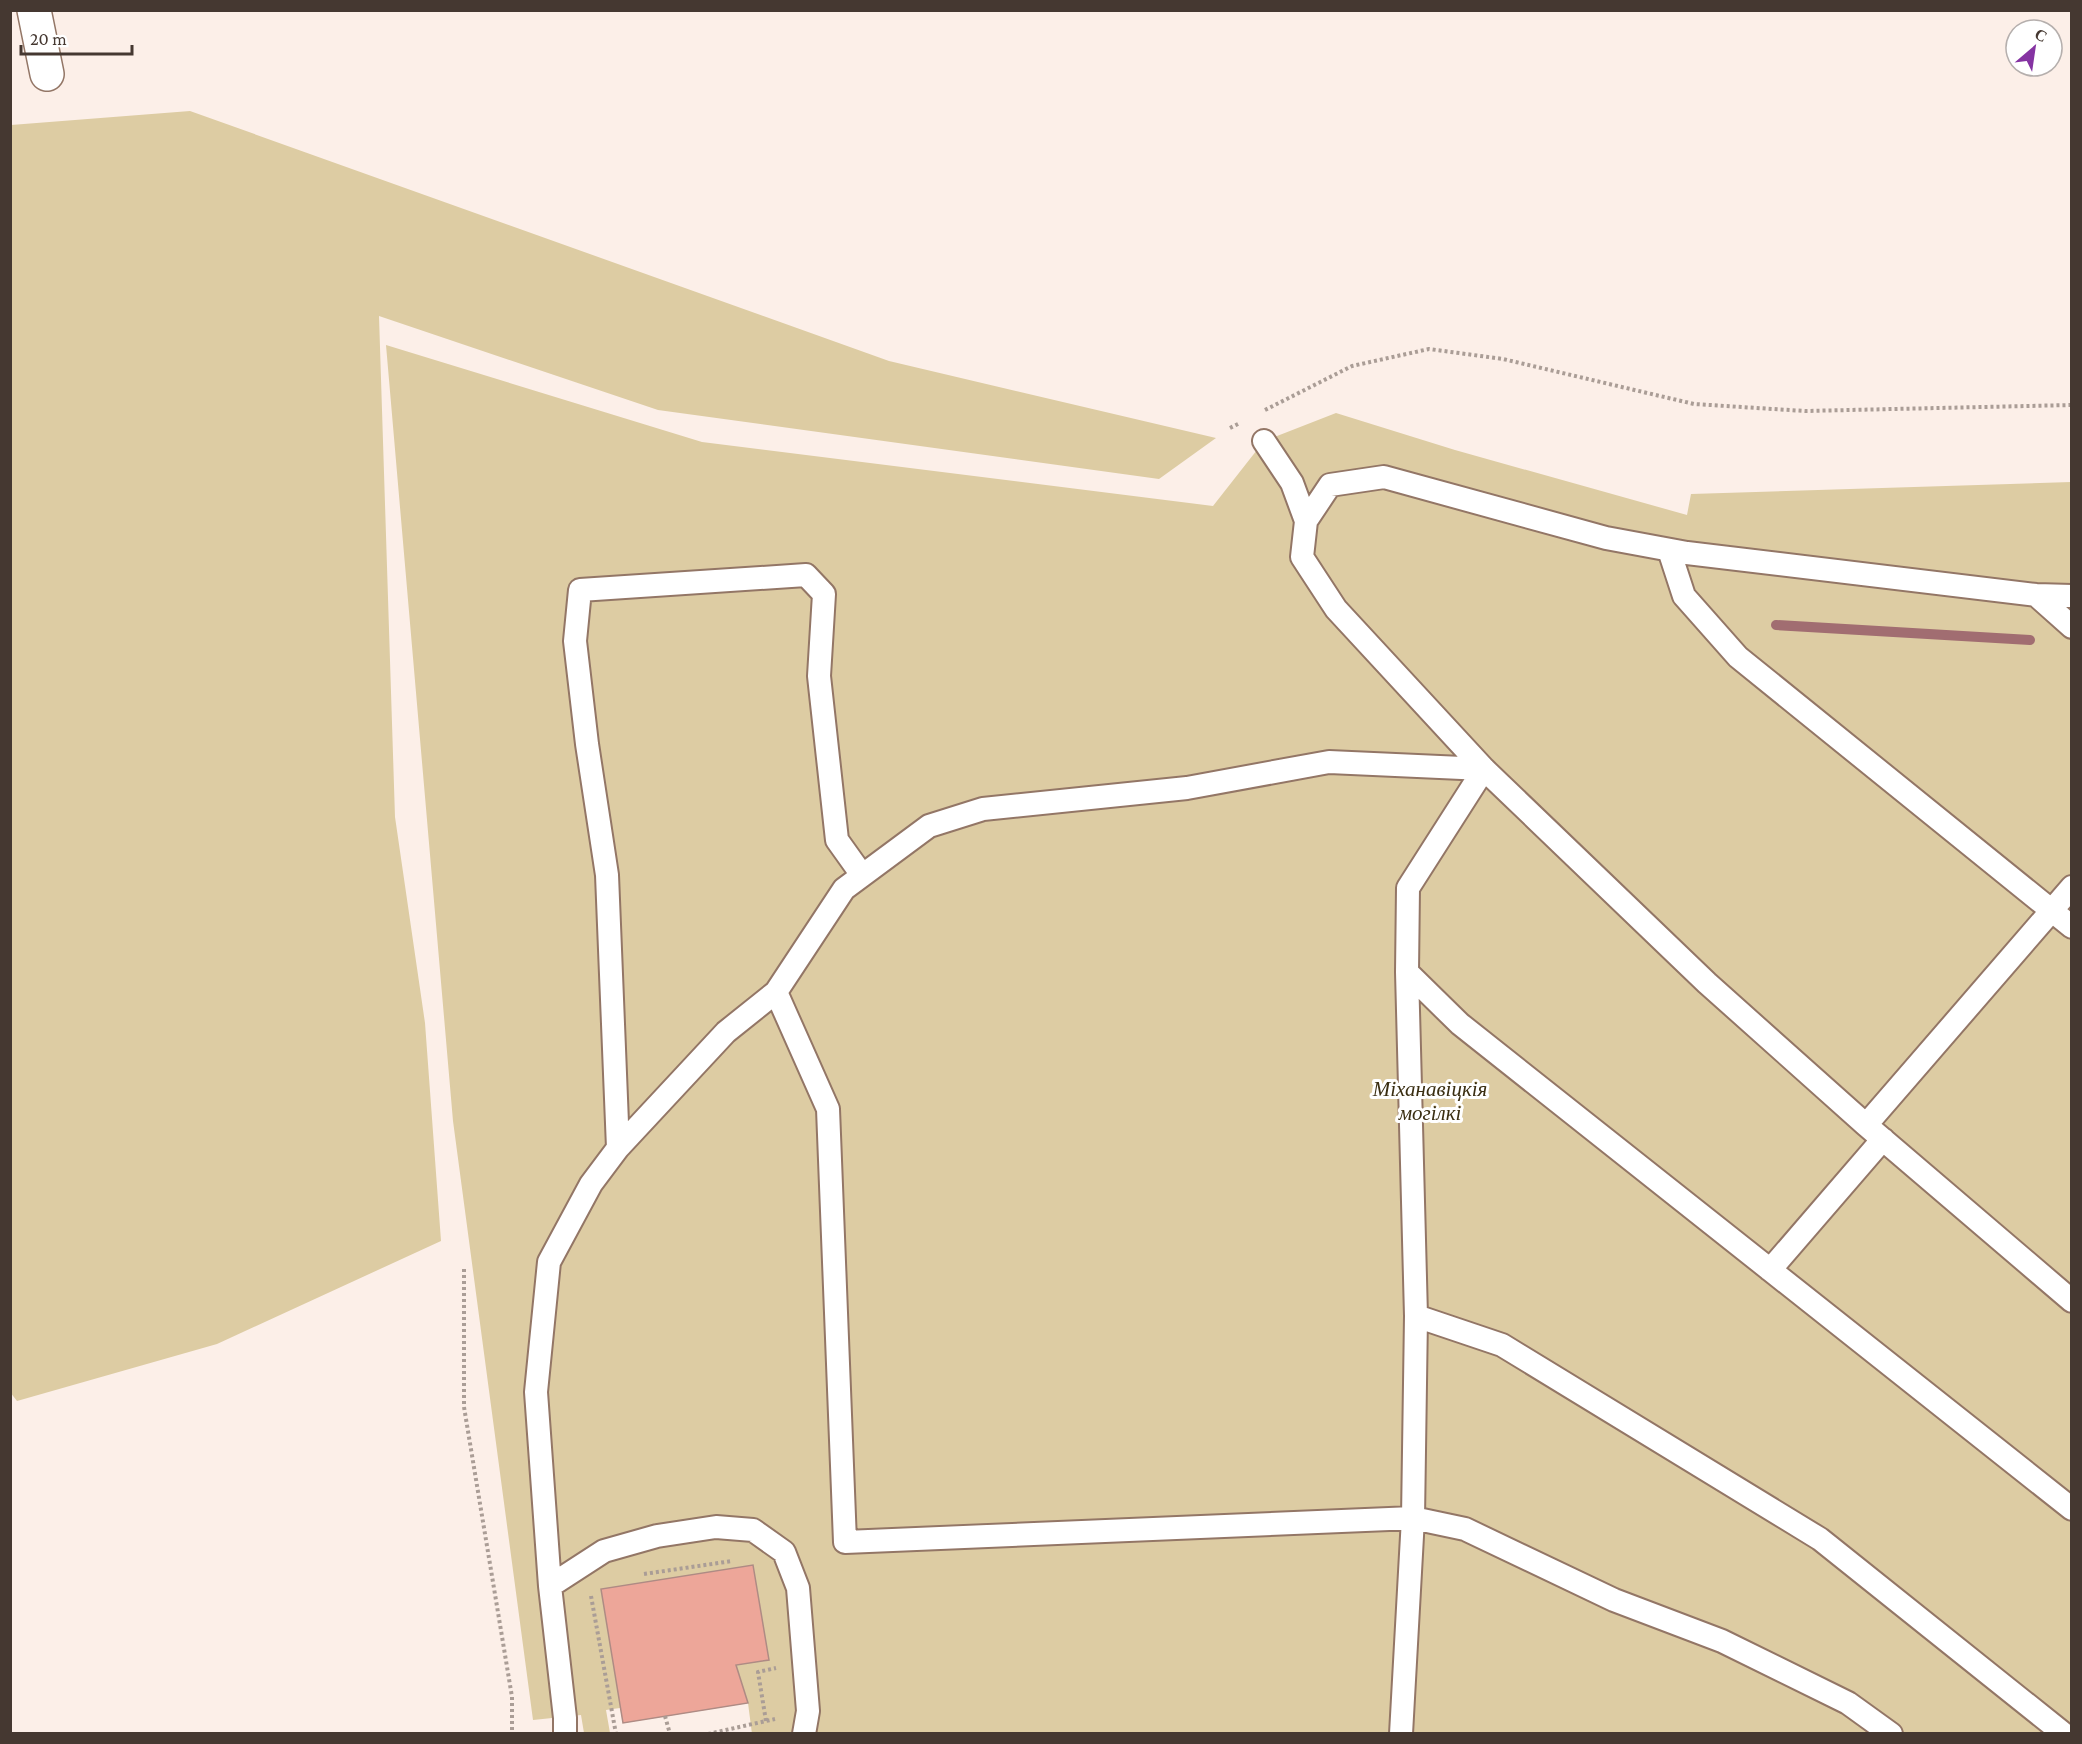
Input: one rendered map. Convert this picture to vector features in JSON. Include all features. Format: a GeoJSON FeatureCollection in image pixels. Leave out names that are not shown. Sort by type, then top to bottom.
{"type":"FeatureCollection","features":[{"type":"Feature","properties":{"kind":"street"},"geometry":{"type":"LineString","coordinates":[[34,10],[47,74]]}},
{"type":"Feature","properties":{"kind":"lane"},"geometry":{"type":"LineString","coordinates":[[1264,441],[1292,483],[1306,521],[1302,556],[1336,609],[1484,769],[1707,983],[1874,1132],[2072,1301]]}},
{"type":"Feature","properties":{"kind":"lane"},"geometry":{"type":"LineString","coordinates":[[1306,521],[1330,485],[1384,477],[1606,538],[1669,550],[2036,595],[2072,596]]}},
{"type":"Feature","properties":{"kind":"lane"},"geometry":{"type":"LineString","coordinates":[[1669,550],[1684,596],[1737,657],[2072,927]]}},
{"type":"Feature","properties":{"kind":"lane"},"geometry":{"type":"LineString","coordinates":[[618,1148],[607,875],[587,744],[575,641],[580,590],[806,575],[824,594],[819,676],[837,840],[862,876]]}},
{"type":"Feature","properties":{"kind":"lane"},"geometry":{"type":"LineString","coordinates":[[2036,595],[2072,627]]}},
{"type":"Feature","properties":{"kind":"lane"},"geometry":{"type":"LineString","coordinates":[[565,1734],[550,1586],[536,1392],[549,1262],[591,1184],[618,1148],[726,1032],[776,992],[844,889],[928,826],[983,809],[1187,788],[1329,762],[1484,769]]}},
{"type":"Feature","properties":{"kind":"lane"},"geometry":{"type":"LineString","coordinates":[[1401,1734],[1413,1518],[1416,1316],[1407,972],[1408,888],[1484,769]]}},
{"type":"Feature","properties":{"kind":"lane"},"geometry":{"type":"LineString","coordinates":[[1770,1270],[1874,1132],[2072,887]]}},
{"type":"Feature","properties":{"kind":"lane"},"geometry":{"type":"LineString","coordinates":[[1407,972],[1460,1024],[2072,1509]]}},
{"type":"Feature","properties":{"kind":"lane"},"geometry":{"type":"LineString","coordinates":[[776,992],[828,1109],[845,1542],[1413,1518],[1465,1528],[1614,1600],[1722,1641],[1848,1703],[1891,1734]]}},
{"type":"Feature","properties":{"kind":"lane"},"geometry":{"type":"LineString","coordinates":[[1416,1316],[1502,1345],[1820,1539],[2064,1734]]}},
{"type":"Feature","properties":{"kind":"lane"},"geometry":{"type":"LineString","coordinates":[[550,1586],[604,1551],[657,1536],[716,1527],[753,1530],[784,1552],[798,1588],[808,1711],[804,1734]]}},
{"type":"Feature","properties":{"kind":"path"},"geometry":{"type":"LineString","coordinates":[[1260,413],[1352,366],[1429,350],[1503,359],[1694,404],[1805,411],[2072,405]]}},
{"type":"Feature","properties":{"kind":"path"},"geometry":{"type":"LineString","coordinates":[[1230,428],[1250,418]]}},
{"type":"Feature","properties":{"kind":"path"},"geometry":{"type":"LineString","coordinates":[[464,1269],[464,1407],[512,1697],[512,1734]]}},
{"type":"Feature","properties":{"kind":"path"},"geometry":{"type":"LineString","coordinates":[[635,1575],[739,1560]]}},
{"type":"Feature","properties":{"kind":"path"},"geometry":{"type":"LineString","coordinates":[[590,1594],[616,1734]]}},
{"type":"Feature","properties":{"kind":"path"},"geometry":{"type":"LineString","coordinates":[[766,1721],[758,1672],[784,1667]]}},
{"type":"Feature","properties":{"kind":"path"},"geometry":{"type":"LineString","coordinates":[[708,1734],[808,1711]]}},
{"type":"Feature","properties":{"kind":"path"},"geometry":{"type":"LineString","coordinates":[[665,1716],[670,1734]]}},
{"type":"Feature","properties":{"kind":"green space"},"geometry":{"type":"Polygon","coordinates":[[[190,111],[889,361],[1216,438],[1159,479],[658,410],[379,316],[395,817],[425,1023],[441,1241],[217,1344],[17,1401],[10,1392],[11,125],[190,111]]]}},
{"type":"Feature","properties":{"kind":"green space","name":"Міханавіцкія могілкі"},"geometry":{"type":"Polygon","coordinates":[[[386,345],[702,442],[1213,506],[1264,441],[1336,413],[1455,450],[1687,515],[1691,494],[2071,482],[2071,1733],[752,1734],[748,1703],[623,1723],[620,1708],[606,1710],[610,1733],[584,1733],[581,1715],[533,1720],[453,1121],[386,345]]]}},
{"type":"Feature","properties":{"kind":"building"},"geometry":{"type":"Polygon","coordinates":[[[753,1565],[769,1660],[736,1665],[748,1703],[623,1723],[601,1589],[753,1565]]]}},
{"type":"Feature","properties":{"kind":"waterway"},"geometry":{"type":"LineString","coordinates":[[1776,625],[2030,640]]}}]}
